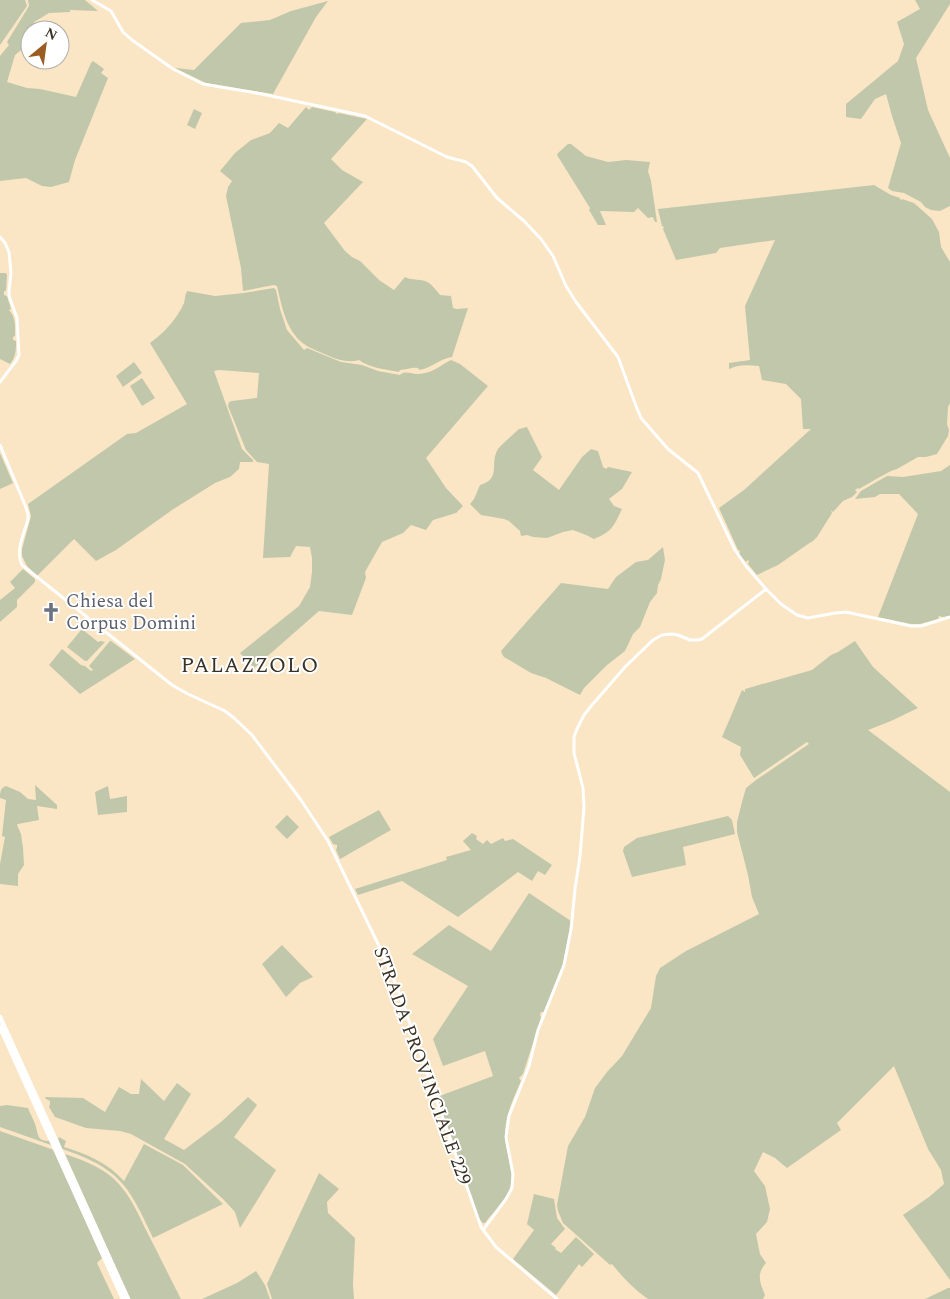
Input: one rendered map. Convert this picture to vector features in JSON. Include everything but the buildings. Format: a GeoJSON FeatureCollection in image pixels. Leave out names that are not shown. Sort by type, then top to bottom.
{"type":"FeatureCollection","features":[{"type":"Feature","properties":{"kind":"main road"},"geometry":{"type":"LineString","coordinates":[[0,1017],[55,1143],[56,1151],[123,1299]]}},
{"type":"Feature","properties":{"kind":"main road"},"geometry":{"type":"LineString","coordinates":[[0,1027],[55,1143],[62,1153],[128,1299]]}},
{"type":"Feature","properties":{"kind":"street"},"geometry":{"type":"LineString","coordinates":[[92,0],[111,11],[128,38],[183,75],[207,85],[262,94],[368,117],[447,158],[469,164],[477,171],[501,202],[524,221],[541,239],[553,256],[568,290],[618,357],[641,418],[663,444],[698,473],[739,558],[766,589],[792,612],[808,618],[846,612],[916,626],[950,617]]}},
{"type":"Feature","properties":{"kind":"street"},"geometry":{"type":"LineString","coordinates":[[0,237],[9,252],[11,273],[9,291],[17,318],[19,355],[0,382]]}},
{"type":"Feature","properties":{"kind":"street","name":"STRADA PROVINCIALE 229"},"geometry":{"type":"LineString","coordinates":[[0,445],[28,514],[19,554],[20,562],[172,685],[225,711],[234,718],[256,740],[324,834],[400,996],[482,1230],[496,1247],[556,1299]]}},
{"type":"Feature","properties":{"kind":"street"},"geometry":{"type":"LineString","coordinates":[[482,1230],[506,1199],[512,1188],[513,1174],[506,1137],[509,1116],[528,1066],[538,1030],[563,969],[570,940],[584,807],[583,788],[574,753],[576,729],[592,705],[625,667],[653,640],[671,634],[690,640],[702,639],[766,589]]}},
{"type":"Feature","properties":{"kind":"green space"},"geometry":{"type":"Polygon","coordinates":[[[0,0],[25,0],[27,6],[0,45],[0,0]]]}},
{"type":"Feature","properties":{"kind":"green space"},"geometry":{"type":"Polygon","coordinates":[[[28,0],[85,0],[98,11],[70,10],[70,12],[49,13],[37,20],[20,20],[29,6],[28,0]]]}},
{"type":"Feature","properties":{"kind":"green space"},"geometry":{"type":"Polygon","coordinates":[[[915,0],[950,0],[950,4],[916,58],[928,110],[950,158],[950,206],[940,211],[931,210],[904,193],[892,191],[888,188],[901,143],[886,94],[875,99],[861,119],[846,117],[846,104],[898,61],[904,44],[897,22],[920,9],[915,0]]]}},
{"type":"Feature","properties":{"kind":"green space"},"geometry":{"type":"Polygon","coordinates":[[[328,1],[316,17],[273,94],[206,83],[175,68],[194,70],[241,23],[270,20],[291,11],[328,1]]]}},
{"type":"Feature","properties":{"kind":"green space"},"geometry":{"type":"Polygon","coordinates":[[[20,21],[20,51],[15,55],[7,82],[27,88],[76,97],[93,61],[104,69],[101,73],[108,78],[75,160],[69,182],[51,187],[42,186],[26,178],[0,181],[0,56],[9,45],[7,42],[20,21]]]}},
{"type":"Feature","properties":{"kind":"green space"},"geometry":{"type":"Polygon","coordinates":[[[306,107],[309,110],[312,107],[337,114],[367,119],[331,159],[342,170],[363,182],[324,223],[345,251],[360,261],[379,280],[394,290],[405,277],[426,281],[440,295],[451,296],[453,308],[468,308],[452,357],[424,369],[414,368],[400,370],[399,372],[373,367],[359,360],[347,361],[336,359],[304,344],[298,339],[286,318],[277,286],[243,291],[241,268],[226,196],[232,181],[220,171],[235,153],[251,140],[270,133],[279,123],[288,128],[306,107]]]}},
{"type":"Feature","properties":{"kind":"green space"},"geometry":{"type":"Polygon","coordinates":[[[194,109],[202,113],[195,129],[187,125],[194,109]]]}},
{"type":"Feature","properties":{"kind":"green space"},"geometry":{"type":"Polygon","coordinates":[[[568,144],[571,144],[586,156],[608,162],[626,160],[650,162],[648,171],[657,222],[655,222],[653,217],[648,218],[638,208],[634,212],[600,211],[606,225],[598,225],[589,210],[590,208],[557,155],[568,144]]]}},
{"type":"Feature","properties":{"kind":"green space"},"geometry":{"type":"Polygon","coordinates":[[[874,185],[902,200],[914,203],[932,219],[939,232],[941,247],[950,262],[950,403],[948,407],[948,436],[937,454],[918,457],[855,490],[857,492],[852,497],[843,501],[833,512],[831,510],[832,513],[813,541],[778,565],[757,575],[748,564],[749,561],[746,562],[739,554],[740,552],[719,508],[744,490],[811,429],[803,429],[801,399],[786,384],[762,380],[759,366],[747,365],[729,369],[729,363],[750,360],[745,306],[775,240],[720,248],[716,253],[676,260],[663,229],[658,209],[874,185]]]}},
{"type":"Feature","properties":{"kind":"green space"},"geometry":{"type":"Polygon","coordinates":[[[0,273],[6,273],[7,275],[4,295],[7,296],[11,309],[9,310],[15,322],[15,336],[13,340],[16,341],[16,350],[10,364],[0,359],[0,273]]]}},
{"type":"Feature","properties":{"kind":"green space"},"geometry":{"type":"Polygon","coordinates":[[[274,288],[287,330],[304,350],[307,348],[341,362],[362,365],[378,371],[400,375],[406,372],[427,373],[451,360],[460,364],[488,386],[426,458],[446,488],[463,506],[456,513],[433,520],[426,530],[411,525],[403,533],[382,542],[365,572],[366,578],[352,615],[319,611],[254,668],[240,653],[299,606],[310,587],[312,572],[310,547],[296,546],[290,557],[263,558],[269,464],[257,462],[246,450],[228,406],[229,402],[232,401],[257,398],[259,373],[214,371],[242,449],[253,462],[240,462],[239,469],[230,477],[215,483],[172,510],[116,550],[96,561],[74,539],[37,576],[27,566],[22,556],[22,549],[31,516],[28,504],[127,434],[136,433],[187,404],[150,343],[174,320],[184,303],[187,291],[215,296],[274,288]]]}},
{"type":"Feature","properties":{"kind":"green space"},"geometry":{"type":"Polygon","coordinates":[[[134,362],[142,373],[123,387],[116,376],[134,362]]]}},
{"type":"Feature","properties":{"kind":"green space"},"geometry":{"type":"Polygon","coordinates":[[[142,378],[155,398],[142,406],[130,386],[142,378]]]}},
{"type":"Feature","properties":{"kind":"green space"},"geometry":{"type":"Polygon","coordinates":[[[527,427],[542,457],[533,470],[559,490],[582,457],[591,449],[598,451],[603,467],[606,469],[608,467],[632,472],[622,489],[609,499],[614,506],[622,509],[609,531],[594,539],[573,530],[547,538],[521,536],[520,531],[509,521],[481,515],[470,504],[480,485],[491,479],[498,449],[519,429],[527,427]]]}},
{"type":"Feature","properties":{"kind":"green space"},"geometry":{"type":"Polygon","coordinates":[[[0,453],[13,483],[0,489],[0,453]]]}},
{"type":"Feature","properties":{"kind":"green space"},"geometry":{"type":"Polygon","coordinates":[[[950,465],[950,616],[939,616],[938,619],[920,624],[878,617],[918,514],[899,494],[880,494],[875,497],[855,499],[861,491],[887,476],[903,477],[941,471],[950,465]]]}},
{"type":"Feature","properties":{"kind":"green space"},"geometry":{"type":"Polygon","coordinates":[[[663,547],[665,560],[657,593],[650,602],[640,627],[633,634],[625,651],[607,665],[584,688],[580,695],[546,678],[531,673],[504,657],[501,651],[561,583],[608,589],[616,577],[636,562],[648,560],[663,547]]]}},
{"type":"Feature","properties":{"kind":"green space"},"geometry":{"type":"Polygon","coordinates":[[[23,569],[35,579],[35,582],[17,600],[17,607],[0,622],[0,600],[15,588],[10,582],[23,569]]]}},
{"type":"Feature","properties":{"kind":"green space"},"geometry":{"type":"Polygon","coordinates":[[[82,629],[98,642],[105,642],[87,661],[67,647],[82,629]]]}},
{"type":"Feature","properties":{"kind":"green space"},"geometry":{"type":"Polygon","coordinates":[[[110,641],[135,659],[80,694],[49,665],[62,649],[91,671],[93,670],[89,666],[110,641]]]}},
{"type":"Feature","properties":{"kind":"green space"},"geometry":{"type":"Polygon","coordinates":[[[855,641],[873,667],[918,708],[868,730],[950,792],[950,1280],[903,1215],[944,1184],[941,1170],[928,1149],[894,1066],[837,1123],[841,1130],[787,1168],[775,1158],[763,1152],[754,1171],[765,1186],[770,1209],[767,1222],[756,1234],[760,1254],[766,1263],[760,1275],[760,1283],[765,1295],[763,1299],[648,1299],[629,1283],[612,1264],[610,1265],[563,1223],[557,1205],[568,1146],[585,1117],[595,1088],[622,1056],[651,1008],[656,976],[660,968],[686,951],[759,914],[752,897],[737,832],[737,822],[746,788],[809,744],[807,742],[754,778],[740,755],[741,747],[722,737],[742,690],[745,692],[745,689],[812,670],[831,655],[855,641]]]}},
{"type":"Feature","properties":{"kind":"green space"},"geometry":{"type":"Polygon","coordinates":[[[35,785],[57,805],[57,809],[37,806],[39,820],[17,825],[21,834],[24,865],[18,874],[18,886],[0,884],[0,864],[5,837],[2,836],[6,800],[0,798],[1,791],[6,786],[20,792],[28,799],[36,800],[35,785]]]}},
{"type":"Feature","properties":{"kind":"green space"},"geometry":{"type":"Polygon","coordinates":[[[108,786],[110,799],[127,796],[127,812],[98,815],[95,792],[108,786]]]}},
{"type":"Feature","properties":{"kind":"green space"},"geometry":{"type":"Polygon","coordinates":[[[379,810],[391,830],[340,859],[336,850],[337,845],[333,844],[329,837],[379,810]]]}},
{"type":"Feature","properties":{"kind":"green space"},"geometry":{"type":"Polygon","coordinates":[[[287,815],[299,827],[287,839],[275,827],[287,815]]]}},
{"type":"Feature","properties":{"kind":"green space"},"geometry":{"type":"Polygon","coordinates":[[[728,816],[732,820],[735,834],[683,847],[686,865],[632,877],[623,851],[624,847],[637,838],[728,816]]]}},
{"type":"Feature","properties":{"kind":"green space"},"geometry":{"type":"Polygon","coordinates":[[[472,833],[483,844],[487,840],[491,844],[503,838],[505,841],[513,839],[552,865],[545,875],[538,871],[532,881],[518,872],[458,917],[402,881],[358,895],[355,889],[447,860],[446,857],[471,850],[463,841],[472,833]]]}},
{"type":"Feature","properties":{"kind":"green space"},"geometry":{"type":"Polygon","coordinates":[[[529,893],[571,921],[563,964],[544,1012],[541,1012],[541,1018],[523,1074],[519,1078],[521,1081],[508,1116],[505,1138],[511,1169],[510,1188],[502,1202],[483,1223],[479,1219],[456,1152],[458,1147],[455,1146],[443,1115],[445,1111],[441,1108],[437,1097],[493,1076],[485,1051],[443,1066],[433,1039],[468,986],[412,954],[449,925],[491,951],[529,893]]]}},
{"type":"Feature","properties":{"kind":"green space"},"geometry":{"type":"Polygon","coordinates":[[[282,945],[313,977],[300,983],[286,997],[262,964],[282,945]]]}},
{"type":"Feature","properties":{"kind":"green space"},"geometry":{"type":"Polygon","coordinates":[[[141,1079],[164,1101],[177,1083],[191,1094],[164,1139],[184,1150],[221,1122],[248,1097],[257,1105],[234,1137],[276,1170],[240,1228],[235,1212],[185,1164],[131,1134],[120,1131],[86,1128],[55,1117],[49,1107],[50,1101],[45,1097],[83,1098],[105,1112],[119,1087],[131,1094],[139,1094],[141,1079]]]}},
{"type":"Feature","properties":{"kind":"green space"},"geometry":{"type":"Polygon","coordinates":[[[0,1106],[28,1108],[40,1139],[50,1141],[51,1145],[0,1127],[0,1106]]]}},
{"type":"Feature","properties":{"kind":"green space"},"geometry":{"type":"Polygon","coordinates":[[[0,1131],[54,1150],[102,1258],[97,1263],[114,1299],[0,1299],[0,1131]]]}},
{"type":"Feature","properties":{"kind":"green space"},"geometry":{"type":"Polygon","coordinates":[[[59,1137],[66,1141],[64,1147],[97,1160],[124,1181],[144,1144],[183,1165],[223,1204],[153,1238],[134,1200],[118,1179],[92,1161],[51,1145],[59,1142],[59,1137]]]}},
{"type":"Feature","properties":{"kind":"green space"},"geometry":{"type":"Polygon","coordinates":[[[65,1154],[102,1170],[124,1190],[136,1209],[181,1299],[130,1299],[65,1154]]]}},
{"type":"Feature","properties":{"kind":"green space"},"geometry":{"type":"Polygon","coordinates":[[[319,1173],[339,1189],[327,1202],[328,1213],[355,1238],[354,1299],[272,1299],[267,1284],[319,1173]]]}},
{"type":"Feature","properties":{"kind":"green space"},"geometry":{"type":"Polygon","coordinates":[[[534,1194],[554,1199],[557,1218],[565,1229],[551,1244],[555,1249],[561,1253],[576,1237],[594,1254],[582,1267],[579,1264],[556,1295],[513,1259],[534,1230],[527,1224],[534,1194]]]}},
{"type":"Feature","properties":{"kind":"green space"},"geometry":{"type":"Polygon","coordinates":[[[256,1271],[265,1285],[270,1299],[202,1299],[237,1283],[256,1271]]]}},
{"type":"Feature","properties":{"kind":"green space"},"geometry":{"type":"Polygon","coordinates":[[[950,1288],[950,1299],[925,1299],[950,1288]]]}},
{"type":"Feature","properties":{"kind":"place","name":"Chiesa del Corpus Domini"},"geometry":{"type":"Point","coordinates":[51,612]}},
{"type":"Feature","properties":{"kind":"district","name":"PALAZZOLO"},"geometry":{"type":"Point","coordinates":[250,666]}}]}
